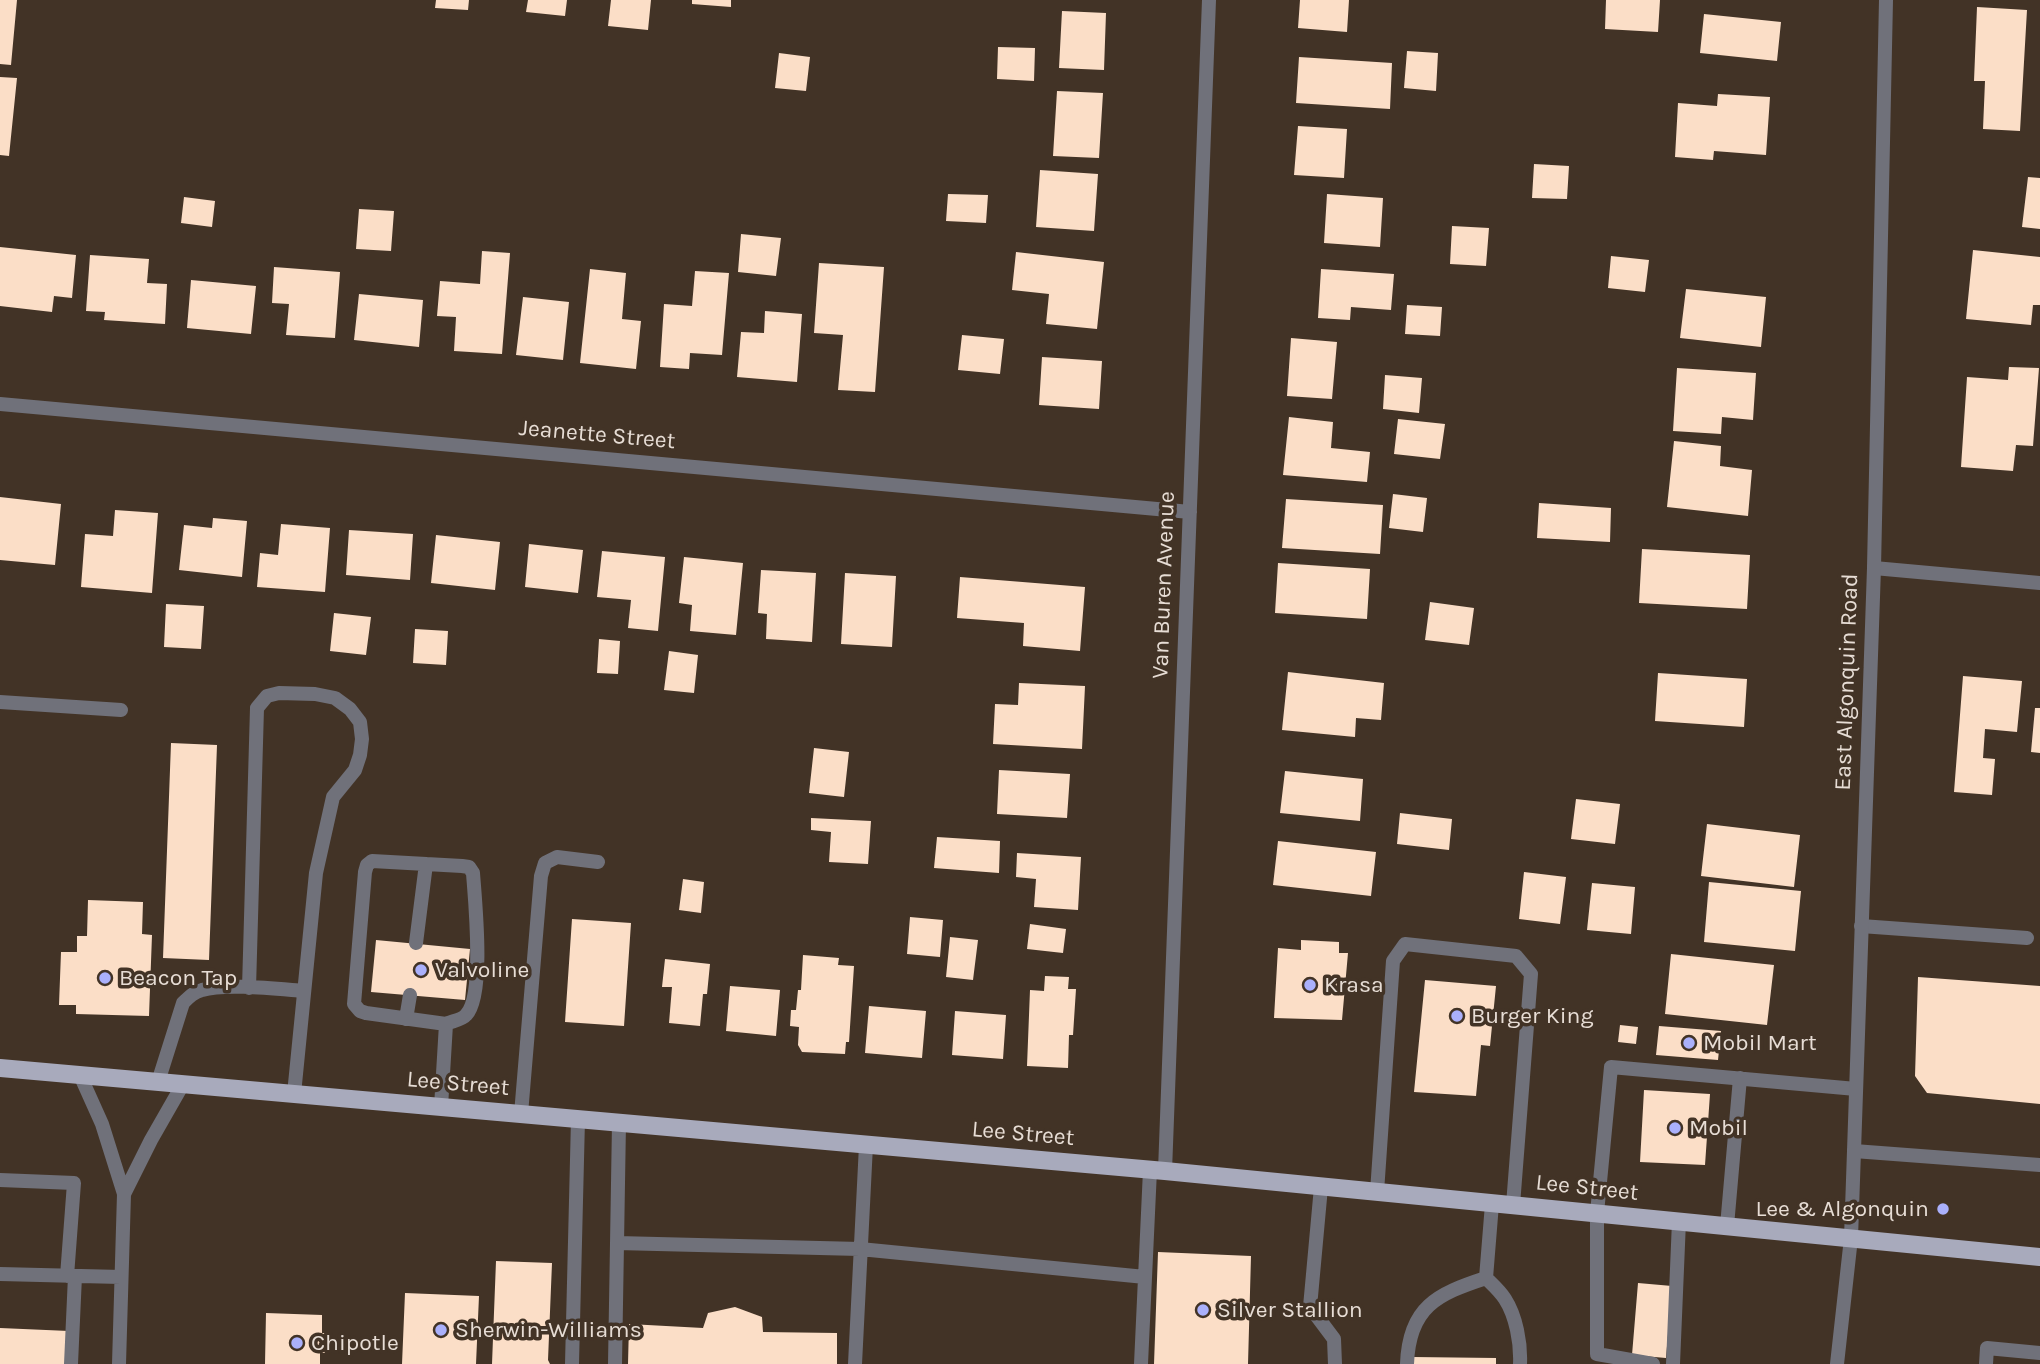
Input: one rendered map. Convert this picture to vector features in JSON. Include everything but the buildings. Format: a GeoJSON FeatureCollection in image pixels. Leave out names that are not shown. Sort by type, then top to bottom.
{"type":"FeatureCollection","features":[{"type":"Feature","properties":{"kind":"main road","name":"Lee Street"},"geometry":{"type":"LineString","coordinates":[[0,1068],[1158,1171],[2040,1257]]}},
{"type":"Feature","properties":{"kind":"street","name":"Van Buren Avenue"},"geometry":{"type":"LineString","coordinates":[[1140,1364],[1145,1277],[1158,1171],[1189,512],[1209,0]]}},
{"type":"Feature","properties":{"kind":"street","name":"East Algonquin Road"},"geometry":{"type":"LineString","coordinates":[[1837,1364],[1851,1238],[1874,568],[1886,0]]}},
{"type":"Feature","properties":{"kind":"street","name":"Jeanette Street"},"geometry":{"type":"LineString","coordinates":[[0,404],[1189,512]]}},
{"type":"Feature","properties":{"kind":"street"},"geometry":{"type":"LineString","coordinates":[[1874,568],[2040,583]]}},
{"type":"Feature","properties":{"kind":"street"},"geometry":{"type":"LineString","coordinates":[[249,988],[257,708],[267,696],[279,693],[315,694],[335,698],[350,709],[360,722],[362,739],[355,770],[332,797],[316,873],[294,1094]]}},
{"type":"Feature","properties":{"kind":"street"},"geometry":{"type":"LineString","coordinates":[[0,702],[121,710]]}},
{"type":"Feature","properties":{"kind":"street"},"geometry":{"type":"LineString","coordinates":[[522,1114],[541,876],[545,863],[557,857],[598,862]]}},
{"type":"Feature","properties":{"kind":"street"},"geometry":{"type":"LineString","coordinates":[[372,861],[469,867],[473,873],[477,937],[477,971],[470,1009],[465,1017],[446,1024],[406,1019],[366,1013],[354,1004],[367,865],[372,861]]}},
{"type":"Feature","properties":{"kind":"street"},"geometry":{"type":"LineString","coordinates":[[416,943],[426,864]]}},
{"type":"Feature","properties":{"kind":"street"},"geometry":{"type":"LineString","coordinates":[[1861,926],[2027,938]]}},
{"type":"Feature","properties":{"kind":"street"},"geometry":{"type":"LineString","coordinates":[[1377,1192],[1393,961],[1405,944],[1516,956],[1531,974],[1513,1205]]}},
{"type":"Feature","properties":{"kind":"street"},"geometry":{"type":"LineString","coordinates":[[158,1082],[183,1003],[193,993],[204,989],[249,988],[304,991]]}},
{"type":"Feature","properties":{"kind":"street"},"geometry":{"type":"LineString","coordinates":[[406,1019],[410,995]]}},
{"type":"Feature","properties":{"kind":"street"},"geometry":{"type":"LineString","coordinates":[[441,1107],[446,1024]]}},
{"type":"Feature","properties":{"kind":"street"},"geometry":{"type":"LineString","coordinates":[[1653,1364],[1597,1354],[1597,1213],[1611,1068],[1856,1088]]}},
{"type":"Feature","properties":{"kind":"street"},"geometry":{"type":"LineString","coordinates":[[80,1075],[102,1124],[124,1194],[118,1364]]}},
{"type":"Feature","properties":{"kind":"street"},"geometry":{"type":"LineString","coordinates":[[1727,1226],[1740,1078]]}},
{"type":"Feature","properties":{"kind":"street"},"geometry":{"type":"LineString","coordinates":[[124,1194],[151,1140],[184,1084]]}},
{"type":"Feature","properties":{"kind":"street"},"geometry":{"type":"LineString","coordinates":[[572,1364],[578,1119]]}},
{"type":"Feature","properties":{"kind":"street"},"geometry":{"type":"LineString","coordinates":[[615,1364],[619,1123]]}},
{"type":"Feature","properties":{"kind":"street"},"geometry":{"type":"LineString","coordinates":[[855,1364],[866,1145]]}},
{"type":"Feature","properties":{"kind":"street"},"geometry":{"type":"LineString","coordinates":[[1854,1151],[2040,1165]]}},
{"type":"Feature","properties":{"kind":"street"},"geometry":{"type":"LineString","coordinates":[[0,1180],[74,1183],[71,1364]]}},
{"type":"Feature","properties":{"kind":"street"},"geometry":{"type":"LineString","coordinates":[[1321,1187],[1310,1307],[1334,1339],[1335,1364]]}},
{"type":"Feature","properties":{"kind":"street"},"geometry":{"type":"LineString","coordinates":[[1492,1204],[1486,1278],[1505,1298],[1515,1323],[1521,1353],[1520,1364]]}},
{"type":"Feature","properties":{"kind":"street"},"geometry":{"type":"LineString","coordinates":[[1673,1364],[1679,1221]]}},
{"type":"Feature","properties":{"kind":"street"},"geometry":{"type":"LineString","coordinates":[[617,1243],[860,1249],[1145,1277]]}},
{"type":"Feature","properties":{"kind":"street"},"geometry":{"type":"LineString","coordinates":[[0,1274],[121,1277]]}},
{"type":"Feature","properties":{"kind":"street"},"geometry":{"type":"LineString","coordinates":[[1407,1364],[1407,1347],[1420,1312],[1431,1302],[1454,1289],[1486,1278]]}},
{"type":"Feature","properties":{"kind":"street"},"geometry":{"type":"LineString","coordinates":[[1986,1364],[1987,1348],[2040,1353]]}},
{"type":"Feature","properties":{"kind":"place","name":"Valvoline"},"geometry":{"type":"Point","coordinates":[421,970]}},
{"type":"Feature","properties":{"kind":"place","name":"Beacon Tap"},"geometry":{"type":"Point","coordinates":[105,978]}},
{"type":"Feature","properties":{"kind":"place","name":"Krasa"},"geometry":{"type":"Point","coordinates":[1310,985]}},
{"type":"Feature","properties":{"kind":"place","name":"Burger King"},"geometry":{"type":"Point","coordinates":[1457,1016]}},
{"type":"Feature","properties":{"kind":"place","name":"Mobil Mart"},"geometry":{"type":"Point","coordinates":[1689,1043]}},
{"type":"Feature","properties":{"kind":"place","name":"Mobil"},"geometry":{"type":"Point","coordinates":[1675,1128]}},
{"type":"Feature","properties":{"kind":"place","name":"Lee & Algonquin"},"geometry":{"type":"Point","coordinates":[1943,1209]}},
{"type":"Feature","properties":{"kind":"place","name":"Silver Stallion"},"geometry":{"type":"Point","coordinates":[1203,1310]}},
{"type":"Feature","properties":{"kind":"place","name":"Sherwin-Williams"},"geometry":{"type":"Point","coordinates":[441,1330]}},
{"type":"Feature","properties":{"kind":"place","name":"Chipotle"},"geometry":{"type":"Point","coordinates":[297,1343]}}]}
